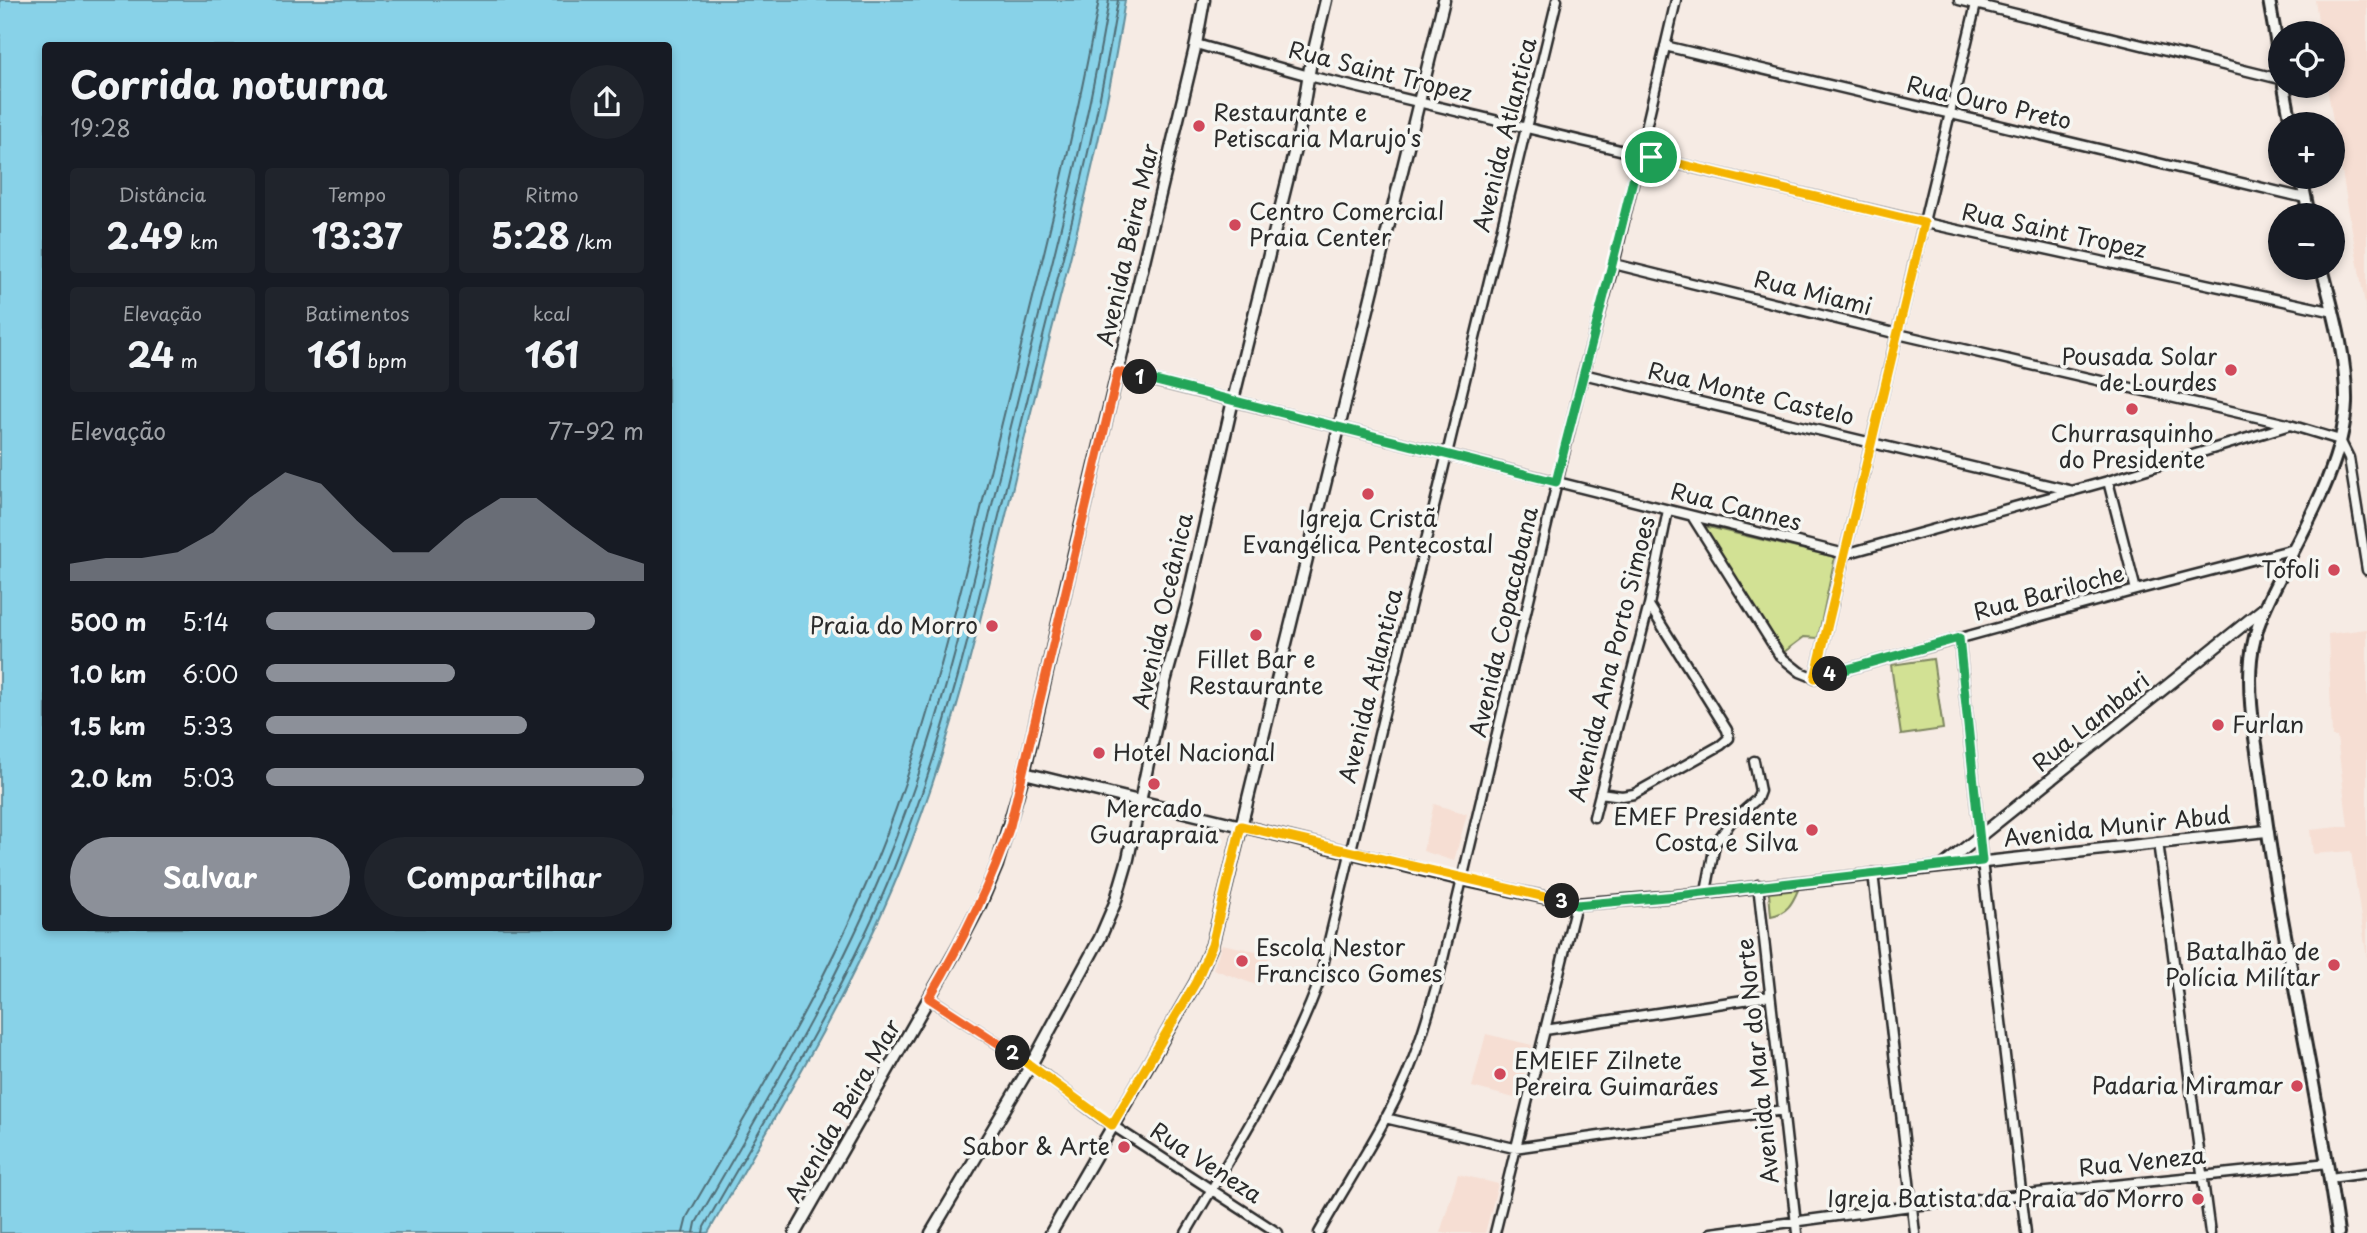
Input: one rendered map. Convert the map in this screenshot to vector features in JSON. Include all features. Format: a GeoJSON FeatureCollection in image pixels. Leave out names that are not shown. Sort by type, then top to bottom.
{"type":"FeatureCollection","features":[{"type":"Feature","properties":{"kind":"main road"},"geometry":{"type":"LineString","coordinates":[[2269,0],[2273,21]]}},
{"type":"Feature","properties":{"kind":"main road"},"geometry":{"type":"LineString","coordinates":[[2303,189],[2306,203]]}},
{"type":"Feature","properties":{"kind":"main road"},"geometry":{"type":"LineString","coordinates":[[2325,280],[2334,312],[2345,381],[2344,422],[2328,476],[2263,609],[2251,657],[2250,699],[2266,831],[2328,1163],[2338,1233]]}},
{"type":"Feature","properties":{"kind":"street","name":"Avenida Beira Mar"},"geometry":{"type":"LineString","coordinates":[[795,1233],[958,947],[989,885],[1010,826],[1205,0]]}},
{"type":"Feature","properties":{"kind":"street","name":"Avenida Oceânica"},"geometry":{"type":"LineString","coordinates":[[931,1233],[1031,1065],[1107,922],[1125,870],[1166,682],[1299,133],[1326,0]]}},
{"type":"Feature","properties":{"kind":"street"},"geometry":{"type":"LineString","coordinates":[[1051,1233],[1196,982],[1212,945],[1444,0]]}},
{"type":"Feature","properties":{"kind":"street","name":"Avenida Atlantica"},"geometry":{"type":"LineString","coordinates":[[1186,1233],[1306,1017],[1319,982],[1557,0]]}},
{"type":"Feature","properties":{"kind":"street","name":"Avenida Copacabana"},"geometry":{"type":"LineString","coordinates":[[1319,1233],[1385,1118],[1421,1040],[1463,880],[1556,482],[1614,264],[1676,0]]}},
{"type":"Feature","properties":{"kind":"street"},"geometry":{"type":"LineString","coordinates":[[1959,0],[1977,2],[2268,76]]}},
{"type":"Feature","properties":{"kind":"street"},"geometry":{"type":"LineString","coordinates":[[1692,516],[1780,656],[1800,672],[1815,678],[1977,2]]}},
{"type":"Feature","properties":{"kind":"street","name":"Rua Saint Tropez"},"geometry":{"type":"LineString","coordinates":[[1196,44],[1309,76],[1924,223],[2334,312]]}},
{"type":"Feature","properties":{"kind":"street","name":"Rua Ouro Preto"},"geometry":{"type":"LineString","coordinates":[[1665,46],[2305,198]]}},
{"type":"Feature","properties":{"kind":"street","name":"Rua Miami"},"geometry":{"type":"LineString","coordinates":[[1614,264],[1898,334],[2290,425]]}},
{"type":"Feature","properties":{"kind":"street","name":"Rua Cannes"},"geometry":{"type":"LineString","coordinates":[[1118,372],[1845,554],[2074,491],[2290,425]]}},
{"type":"Feature","properties":{"kind":"street","name":"Rua Monte Castelo"},"geometry":{"type":"LineString","coordinates":[[1583,374],[2074,491]]}},
{"type":"Feature","properties":{"kind":"street"},"geometry":{"type":"LineString","coordinates":[[2290,425],[2340,440],[2349,458],[2367,570]]}},
{"type":"Feature","properties":{"kind":"street"},"geometry":{"type":"LineString","coordinates":[[2108,481],[2136,590]]}},
{"type":"Feature","properties":{"kind":"street","name":"Avenida Ana Porto Simoes"},"geometry":{"type":"LineString","coordinates":[[1594,817],[1649,605],[1668,510]]}},
{"type":"Feature","properties":{"kind":"street","name":"Rua Bariloche"},"geometry":{"type":"LineString","coordinates":[[1815,678],[2294,549]]}},
{"type":"Feature","properties":{"kind":"street"},"geometry":{"type":"LineString","coordinates":[[1600,793],[1622,796],[1634,794],[1721,746],[1729,738],[1727,730],[1649,605]]}},
{"type":"Feature","properties":{"kind":"street","name":"Rua Lambari"},"geometry":{"type":"LineString","coordinates":[[1943,865],[2263,609]]}},
{"type":"Feature","properties":{"kind":"street"},"geometry":{"type":"LineString","coordinates":[[1959,638],[1979,836],[2026,1233]]}},
{"type":"Feature","properties":{"kind":"street"},"geometry":{"type":"LineString","coordinates":[[1706,892],[1715,844],[1731,822],[1757,799],[1760,791],[1754,761]]}},
{"type":"Feature","properties":{"kind":"street","name":"Avenida Munir Abud"},"geometry":{"type":"LineString","coordinates":[[1024,773],[1576,905],[2266,831]]}},
{"type":"Feature","properties":{"kind":"street"},"geometry":{"type":"LineString","coordinates":[[2158,842],[2210,1233]]}},
{"type":"Feature","properties":{"kind":"street"},"geometry":{"type":"LineString","coordinates":[[1873,873],[1915,1233]]}},
{"type":"Feature","properties":{"kind":"street","name":"Avenida Mar do Norte"},"geometry":{"type":"LineString","coordinates":[[1758,885],[1797,1233]]}},
{"type":"Feature","properties":{"kind":"street"},"geometry":{"type":"LineString","coordinates":[[1495,1233],[1576,905]]}},
{"type":"Feature","properties":{"kind":"street"},"geometry":{"type":"LineString","coordinates":[[1545,1030],[1770,996]]}},
{"type":"Feature","properties":{"kind":"street","name":"Rua Veneza"},"geometry":{"type":"LineString","coordinates":[[929,998],[1031,1065],[1112,1125],[1278,1233]]}},
{"type":"Feature","properties":{"kind":"street"},"geometry":{"type":"LineString","coordinates":[[1385,1118],[1514,1148],[1783,1110]]}},
{"type":"Feature","properties":{"kind":"street","name":"Rua Veneza"},"geometry":{"type":"LineString","coordinates":[[1711,1233],[1912,1206],[2328,1163]]}},
{"type":"Feature","properties":{"kind":"street"},"geometry":{"type":"LineString","coordinates":[[2330,1178],[2367,1173]]}},
{"type":"Feature","properties":{"kind":"shaded area"},"geometry":{"type":"Polygon","coordinates":[[[2315,0],[2367,0],[2367,316],[2345,189],[2345,112],[2332,112],[2329,98],[2345,98],[2345,21],[2318,21],[2315,0]]]}},
{"type":"Feature","properties":{"kind":"shaded area"},"geometry":{"type":"Polygon","coordinates":[[[2367,629],[2367,958],[2351,851],[2313,854],[2310,830],[2348,826],[2337,737],[2332,737],[2328,634],[2367,629]]]}},
{"type":"Feature","properties":{"kind":"shaded area"},"geometry":{"type":"Polygon","coordinates":[[[1434,804],[1467,814],[1454,861],[1423,851],[1434,804]]]}},
{"type":"Feature","properties":{"kind":"shaded area","name":"Escola Nestor Francisco Gomes"},"geometry":{"type":"Polygon","coordinates":[[[1222,944],[1270,954],[1259,986],[1213,969],[1222,944]]]}},
{"type":"Feature","properties":{"kind":"shaded area","name":"EMEIEF Zilnete Pereira Guimarães"},"geometry":{"type":"Polygon","coordinates":[[[1486,1034],[1532,1045],[1518,1099],[1472,1087],[1486,1034]]]}},
{"type":"Feature","properties":{"kind":"shaded area"},"geometry":{"type":"Polygon","coordinates":[[[1458,1174],[1498,1184],[1485,1233],[1440,1233],[1458,1174]]]}},
{"type":"Feature","properties":{"kind":"green space"},"geometry":{"type":"Polygon","coordinates":[[[1704,526],[1835,557],[1818,638],[1804,637],[1784,652],[1704,526]]]}},
{"type":"Feature","properties":{"kind":"green space"},"geometry":{"type":"Polygon","coordinates":[[[1933,659],[1943,729],[1901,735],[1891,665],[1933,659]]]}},
{"type":"Feature","properties":{"kind":"green space"},"geometry":{"type":"Polygon","coordinates":[[[1798,890],[1788,907],[1771,916],[1769,893],[1798,890]]]}},
{"type":"Feature","properties":{"kind":"water"},"geometry":{"type":"Polygon","coordinates":[[[0,0],[1125,0],[1081,213],[987,594],[939,763],[899,873],[857,966],[810,1056],[708,1233],[0,1233],[0,0]]]}},
{"type":"Feature","properties":{"kind":"place","name":"Restaurante e Petiscaria Marujo's"},"geometry":{"type":"Point","coordinates":[1199,126]}},
{"type":"Feature","properties":{"kind":"place","name":"Centro Comercial Praia Center"},"geometry":{"type":"Point","coordinates":[1235,225]}},
{"type":"Feature","properties":{"kind":"place","name":"Pousada Solar de Lourdes"},"geometry":{"type":"Point","coordinates":[2231,370]}},
{"type":"Feature","properties":{"kind":"place","name":"Churrasquinho do Presidente"},"geometry":{"type":"Point","coordinates":[2132,409]}},
{"type":"Feature","properties":{"kind":"place","name":"Igreja Cristã Evangélica Pentecostal"},"geometry":{"type":"Point","coordinates":[1368,494]}},
{"type":"Feature","properties":{"kind":"place","name":"Tofoli"},"geometry":{"type":"Point","coordinates":[2334,570]}},
{"type":"Feature","properties":{"kind":"place","name":"Praia do Morro"},"geometry":{"type":"Point","coordinates":[992,626]}},
{"type":"Feature","properties":{"kind":"place","name":"Fillet Bar e Restaurante"},"geometry":{"type":"Point","coordinates":[1256,635]}},
{"type":"Feature","properties":{"kind":"place","name":"Furlan"},"geometry":{"type":"Point","coordinates":[2218,725]}},
{"type":"Feature","properties":{"kind":"place","name":"Hotel Nacional"},"geometry":{"type":"Point","coordinates":[1099,753]}},
{"type":"Feature","properties":{"kind":"place","name":"Mercado Guarapraia"},"geometry":{"type":"Point","coordinates":[1154,784]}},
{"type":"Feature","properties":{"kind":"place","name":"EMEF Presidente Costa e Silva"},"geometry":{"type":"Point","coordinates":[1812,830]}},
{"type":"Feature","properties":{"kind":"place","name":"Escola Nestor Francisco Gomes"},"geometry":{"type":"Point","coordinates":[1242,961]}},
{"type":"Feature","properties":{"kind":"place","name":"Batalhão de Polícia Milítar"},"geometry":{"type":"Point","coordinates":[2334,965]}},
{"type":"Feature","properties":{"kind":"place","name":"EMEIEF Zilnete Pereira Guimarães"},"geometry":{"type":"Point","coordinates":[1500,1074]}},
{"type":"Feature","properties":{"kind":"place","name":"Padaria Miramar"},"geometry":{"type":"Point","coordinates":[2297,1086]}},
{"type":"Feature","properties":{"kind":"place","name":"Sabor & Arte"},"geometry":{"type":"Point","coordinates":[1124,1147]}},
{"type":"Feature","properties":{"kind":"place","name":"Igreja Batista da Praia do Morro"},"geometry":{"type":"Point","coordinates":[2198,1199]}},
{"type":"Feature","properties":{"kind":"route"},"geometry":{"type":"LineString","coordinates":[[1639,154],[1651,157],[1924,223],[1815,678],[1959,638],[1982,861],[1576,905],[1241,826],[1212,945],[1196,982],[1147,1070],[1112,1125],[1031,1065],[929,998],[980,905],[1010,826],[1118,372],[1556,482],[1614,264],[1639,154]]}}]}
